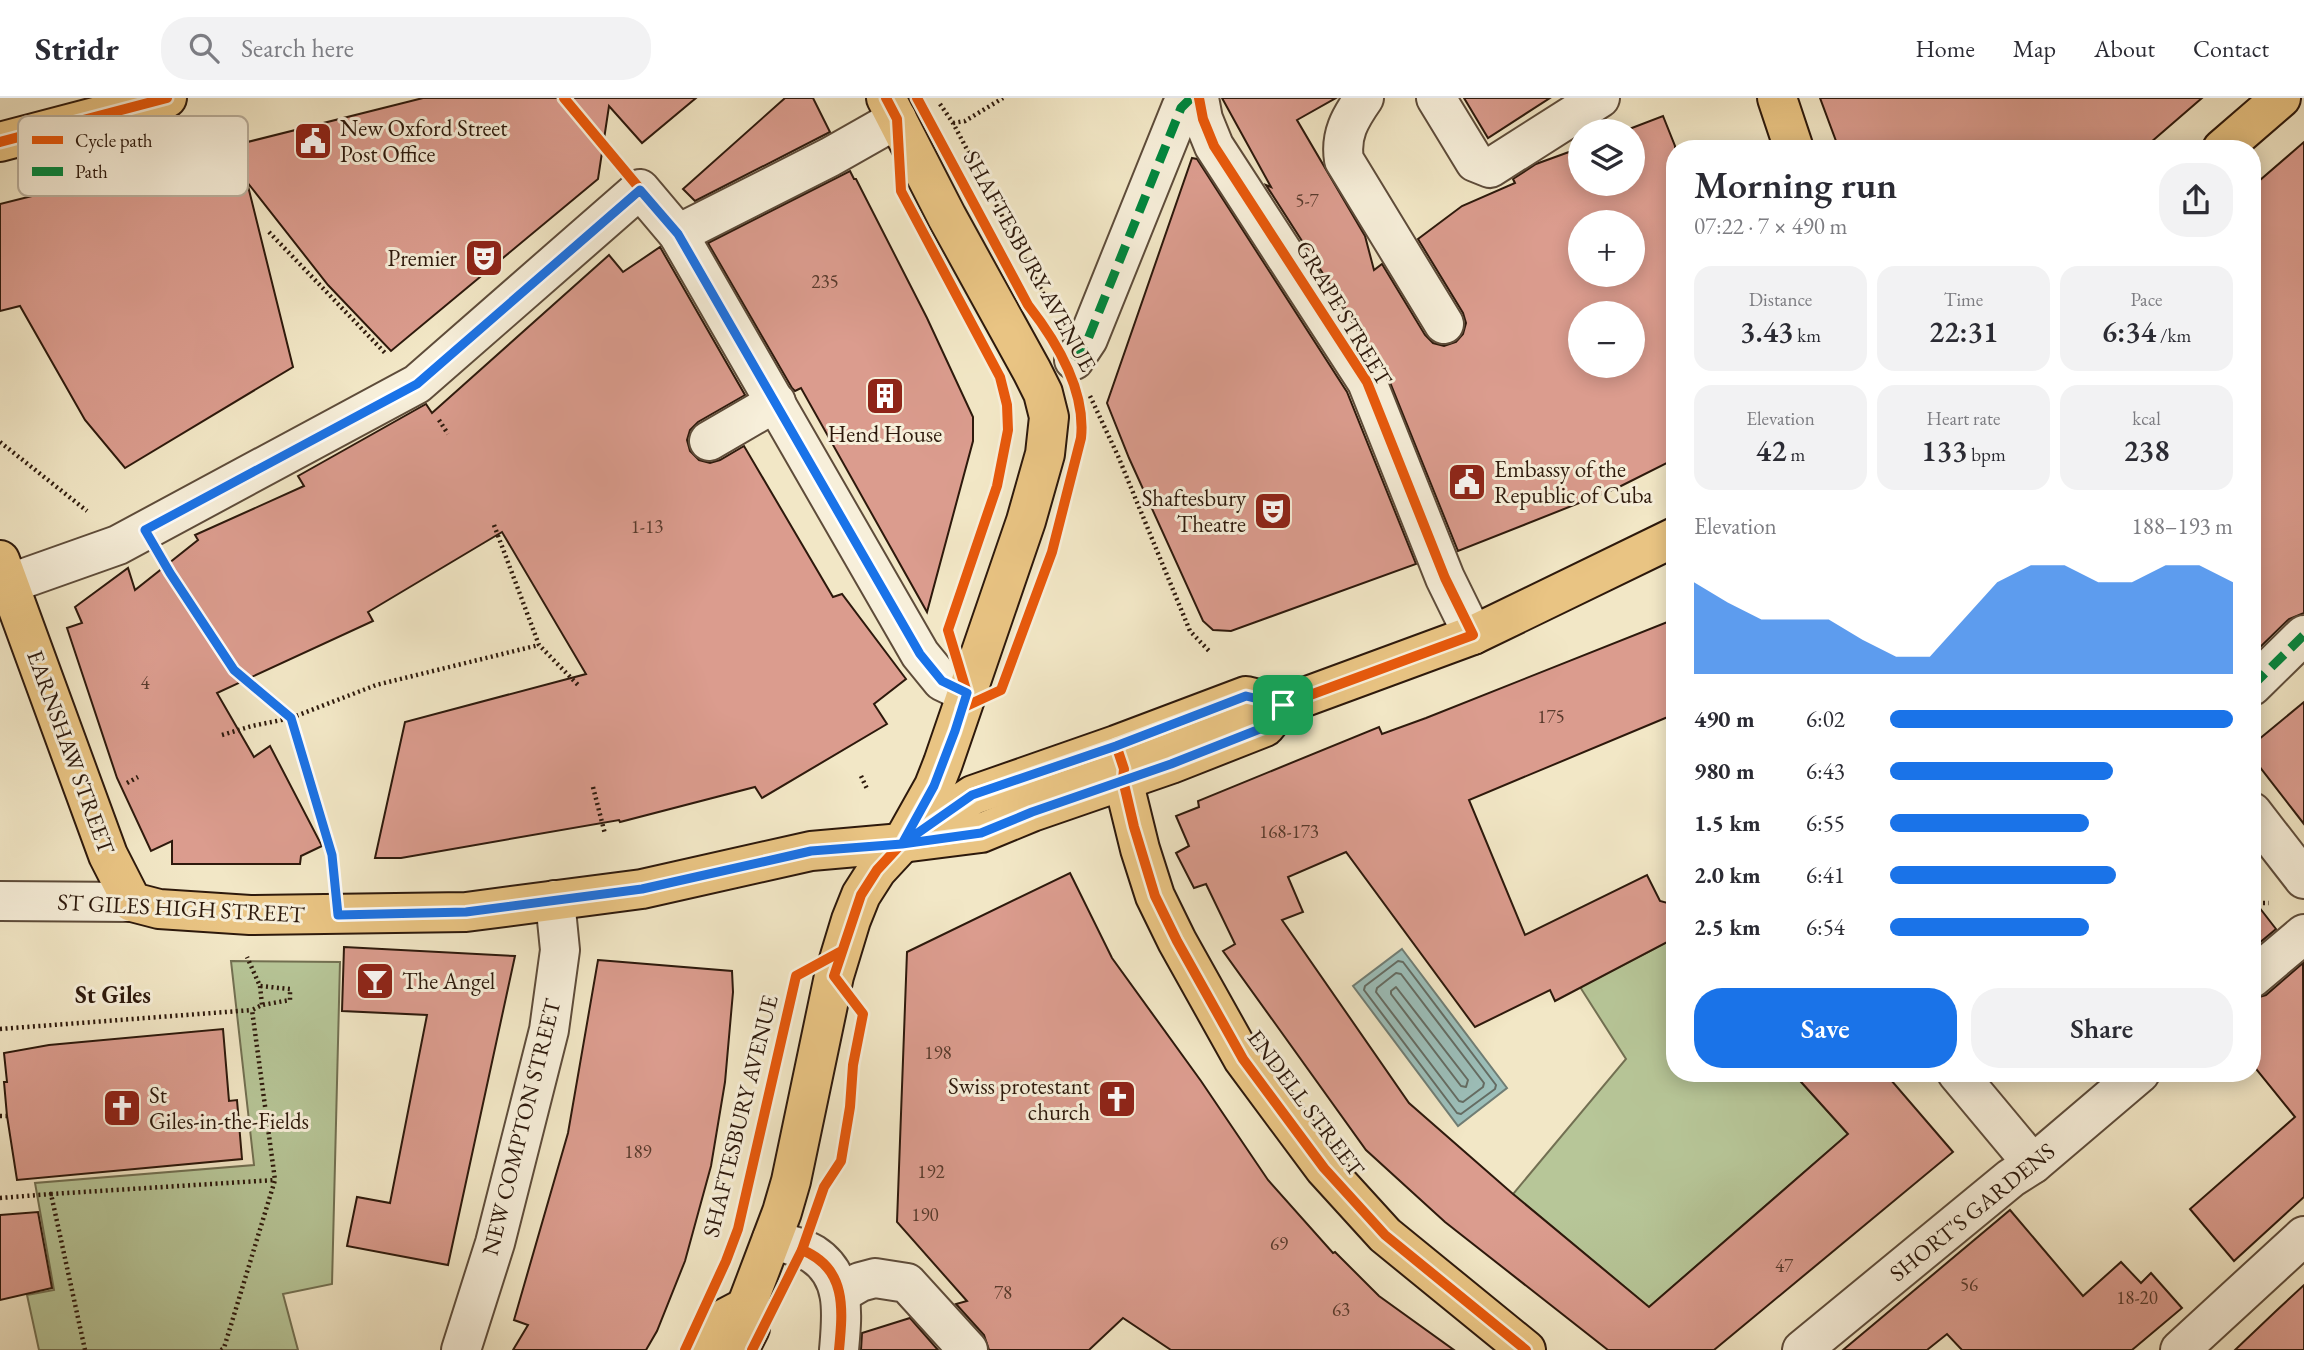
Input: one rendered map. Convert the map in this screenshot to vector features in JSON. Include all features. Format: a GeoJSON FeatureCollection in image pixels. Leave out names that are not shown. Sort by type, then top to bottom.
{"type":"FeatureCollection","features":[{"type":"Feature","properties":{"kind":"main road"},"geometry":{"type":"LineString","coordinates":[[99,116],[167,98]]}},
{"type":"Feature","properties":{"kind":"main road"},"geometry":{"type":"LineString","coordinates":[[1777,98],[1791,140]]}},
{"type":"Feature","properties":{"kind":"main road"},"geometry":{"type":"LineString","coordinates":[[2232,140],[2281,98]]}},
{"type":"Feature","properties":{"kind":"main road"},"geometry":{"type":"LineString","coordinates":[[892,108],[947,217],[1032,371],[1043,393],[1049,417],[1045,454],[1026,521],[955,731],[934,786],[902,844]]}},
{"type":"Feature","properties":{"kind":"main road"},"geometry":{"type":"LineString","coordinates":[[0,142],[18,137]]}},
{"type":"Feature","properties":{"kind":"main road"},"geometry":{"type":"LineString","coordinates":[[739,1350],[750,1328],[746,1307],[772,1239],[790,1181],[844,939],[861,895],[877,870],[902,844],[972,795],[1113,759],[1265,727],[1283,705],[1473,635],[1666,541]]}},
{"type":"Feature","properties":{"kind":"main road","name":"EARNSHAW STREET"},"geometry":{"type":"LineString","coordinates":[[4,572],[108,855],[132,902]]}},
{"type":"Feature","properties":{"kind":"main road","name":"ENDELL STREET"},"geometry":{"type":"LineString","coordinates":[[1113,759],[1155,896],[1177,942],[1243,1059],[1324,1168],[1385,1235],[1526,1350]]}},
{"type":"Feature","properties":{"kind":"main road","name":"ST GILES HIGH STREET"},"geometry":{"type":"LineString","coordinates":[[132,902],[159,909],[250,915],[466,912],[642,889],[811,851],[902,844]]}},
{"type":"Feature","properties":{"kind":"main road"},"geometry":{"type":"LineString","coordinates":[[707,1350],[725,1318],[746,1307]]}},
{"type":"Feature","properties":{"kind":"street","name":"SHAFTESBURY AVENUE"},"geometry":{"type":"LineString","coordinates":[[1076,376],[1088,339],[1181,108],[1191,98]]}},
{"type":"Feature","properties":{"kind":"street","name":"GRAPE STREET"},"geometry":{"type":"LineString","coordinates":[[1199,98],[1203,119],[1214,146],[1367,382],[1445,579],[1473,635]]}},
{"type":"Feature","properties":{"kind":"street"},"geometry":{"type":"LineString","coordinates":[[1364,98],[1348,120],[1344,160],[1444,324]]}},
{"type":"Feature","properties":{"kind":"street"},"geometry":{"type":"LineString","coordinates":[[1436,98],[1475,162],[1490,168],[1600,98]]}},
{"type":"Feature","properties":{"kind":"street"},"geometry":{"type":"LineString","coordinates":[[678,234],[830,157],[892,108]]}},
{"type":"Feature","properties":{"kind":"street"},"geometry":{"type":"LineString","coordinates":[[4,572],[118,545],[417,384],[640,190],[678,234],[920,654],[942,681],[967,693]]}},
{"type":"Feature","properties":{"kind":"street"},"geometry":{"type":"LineString","coordinates":[[709,441],[782,413]]}},
{"type":"Feature","properties":{"kind":"street"},"geometry":{"type":"LineString","coordinates":[[2261,677],[2304,635]]}},
{"type":"Feature","properties":{"kind":"street"},"geometry":{"type":"LineString","coordinates":[[2261,824],[2304,879]]}},
{"type":"Feature","properties":{"kind":"street","name":"NEW COMPTON STREET"},"geometry":{"type":"LineString","coordinates":[[461,1350],[495,1243],[549,1030],[561,950],[555,900]]}},
{"type":"Feature","properties":{"kind":"street","name":"ST GILES HIGH STREET"},"geometry":{"type":"LineString","coordinates":[[0,901],[132,902]]}},
{"type":"Feature","properties":{"kind":"street"},"geometry":{"type":"LineString","coordinates":[[2261,970],[2304,934]]}},
{"type":"Feature","properties":{"kind":"street"},"geometry":{"type":"LineString","coordinates":[[1965,1082],[2033,1164]]}},
{"type":"Feature","properties":{"kind":"street","name":"SHORT'S GARDENS"},"geometry":{"type":"LineString","coordinates":[[1802,1350],[2011,1178],[2033,1164],[2129,1082]]}},
{"type":"Feature","properties":{"kind":"street"},"geometry":{"type":"LineString","coordinates":[[2180,1350],[2304,1236]]}},
{"type":"Feature","properties":{"kind":"street"},"geometry":{"type":"LineString","coordinates":[[772,1239],[813,1254],[834,1278],[841,1293],[839,1350]]}},
{"type":"Feature","properties":{"kind":"street"},"geometry":{"type":"LineString","coordinates":[[841,1293],[860,1282],[875,1278],[907,1283],[968,1350]]}},
{"type":"Feature","properties":{"kind":"path"},"geometry":{"type":"LineString","coordinates":[[953,123],[965,121],[1003,98]]}},
{"type":"Feature","properties":{"kind":"path"},"geometry":{"type":"LineString","coordinates":[[269,232],[389,357]]}},
{"type":"Feature","properties":{"kind":"path"},"geometry":{"type":"LineString","coordinates":[[0,442],[93,516]]}},
{"type":"Feature","properties":{"kind":"path"},"geometry":{"type":"LineString","coordinates":[[494,525],[539,645],[580,687]]}},
{"type":"Feature","properties":{"kind":"path"},"geometry":{"type":"LineString","coordinates":[[145,530],[234,670],[291,718],[332,855],[338,915]]}},
{"type":"Feature","properties":{"kind":"path"},"geometry":{"type":"LineString","coordinates":[[222,735],[291,718],[376,685],[539,645]]}},
{"type":"Feature","properties":{"kind":"path"},"geometry":{"type":"LineString","coordinates":[[861,776],[868,791]]}},
{"type":"Feature","properties":{"kind":"path"},"geometry":{"type":"LineString","coordinates":[[593,787],[605,834]]}},
{"type":"Feature","properties":{"kind":"path"},"geometry":{"type":"LineString","coordinates":[[247,946],[247,957],[260,986],[262,1004]]}},
{"type":"Feature","properties":{"kind":"path"},"geometry":{"type":"LineString","coordinates":[[0,1029],[252,1010],[262,1004],[290,1000],[290,989],[260,986]]}},
{"type":"Feature","properties":{"kind":"path"},"geometry":{"type":"LineString","coordinates":[[221,1350],[275,1180],[252,1010]]}},
{"type":"Feature","properties":{"kind":"path"},"geometry":{"type":"LineString","coordinates":[[0,1116],[7,1116]]}},
{"type":"Feature","properties":{"kind":"path"},"geometry":{"type":"LineString","coordinates":[[0,1198],[275,1180]]}},
{"type":"Feature","properties":{"kind":"path"},"geometry":{"type":"LineString","coordinates":[[51,1194],[85,1350]]}},
{"type":"Feature","properties":{"kind":"green space"},"geometry":{"type":"Polygon","coordinates":[[[1666,943],[1666,1082],[1801,1082],[1848,1134],[1649,1307],[1513,1194],[1626,1059],[1580,987],[1666,943]]]}},
{"type":"Feature","properties":{"kind":"green space"},"geometry":{"type":"Polygon","coordinates":[[[231,961],[340,962],[332,1284],[283,1294],[298,1350],[39,1350],[27,1295],[54,1290],[35,1183],[254,1165],[231,961]]]}},
{"type":"Feature","properties":{"kind":"water"},"geometry":{"type":"Polygon","coordinates":[[[1402,949],[1507,1088],[1458,1126],[1353,986],[1402,949]]]}},
{"type":"Feature","properties":{"kind":"building"},"geometry":{"type":"Polygon","coordinates":[[[423,98],[696,98],[642,143],[609,106],[598,179],[391,351],[328,285],[248,183],[248,142],[423,98]]]}},
{"type":"Feature","properties":{"kind":"building"},"geometry":{"type":"Polygon","coordinates":[[[785,98],[813,98],[830,132],[695,201],[683,189],[785,98]]]}},
{"type":"Feature","properties":{"kind":"building"},"geometry":{"type":"Polygon","coordinates":[[[1222,98],[1336,98],[1297,120],[1365,236],[1374,270],[1382,264],[1425,335],[1433,343],[1444,346],[1456,342],[1463,334],[1466,323],[1463,313],[1418,239],[1462,206],[1515,183],[1513,179],[1536,164],[1568,152],[1568,196],[1645,196],[1645,123],[1663,116],[1673,140],[1666,140],[1666,464],[1617,488],[1458,551],[1385,370],[1266,185],[1271,187],[1222,98]]]}},
{"type":"Feature","properties":{"kind":"building"},"geometry":{"type":"Polygon","coordinates":[[[1464,98],[1550,98],[1488,138],[1464,98]]]}},
{"type":"Feature","properties":{"kind":"building"},"geometry":{"type":"Polygon","coordinates":[[[1820,98],[2202,98],[2153,140],[1836,140],[1820,98]]]}},
{"type":"Feature","properties":{"kind":"building"},"geometry":{"type":"Polygon","coordinates":[[[2304,142],[2304,613],[2289,619],[2261,646],[2261,179],[2304,142]]]}},
{"type":"Feature","properties":{"kind":"building"},"geometry":{"type":"Polygon","coordinates":[[[1192,158],[1197,159],[1347,392],[1416,564],[1231,631],[1213,630],[1203,621],[1107,403],[1192,158]]]}},
{"type":"Feature","properties":{"kind":"building"},"geometry":{"type":"Polygon","coordinates":[[[850,171],[927,318],[973,417],[973,441],[927,612],[801,388],[795,391],[792,388],[708,243],[850,171]]]}},
{"type":"Feature","properties":{"kind":"building"},"geometry":{"type":"Polygon","coordinates":[[[248,186],[293,367],[125,468],[85,420],[20,306],[0,311],[0,204],[32,196],[248,196],[248,186]]]}},
{"type":"Feature","properties":{"kind":"building"},"geometry":{"type":"Polygon","coordinates":[[[660,247],[745,395],[698,422],[690,430],[687,440],[690,451],[699,460],[710,463],[744,446],[833,597],[842,594],[906,679],[874,704],[887,724],[762,798],[755,787],[620,822],[619,820],[401,858],[375,858],[405,722],[586,674],[502,532],[368,612],[373,621],[217,693],[254,757],[270,746],[322,846],[301,856],[300,864],[172,864],[172,841],[151,851],[117,778],[67,628],[82,623],[75,607],[128,568],[135,590],[198,540],[195,535],[304,486],[298,476],[426,404],[432,413],[609,255],[623,272],[660,247]]]}},
{"type":"Feature","properties":{"kind":"building"},"geometry":{"type":"Polygon","coordinates":[[[1666,623],[1666,718],[1469,800],[1525,935],[1647,875],[1660,901],[1666,903],[1666,943],[1555,1001],[1550,990],[1475,1027],[1346,852],[1288,877],[1303,912],[1282,920],[1409,1103],[1649,1307],[1848,1134],[1801,1082],[1893,1082],[1953,1152],[1714,1350],[1608,1350],[1445,1222],[1366,1150],[1223,951],[1235,944],[1206,884],[1194,888],[1176,853],[1189,846],[1176,816],[1199,807],[1198,801],[1379,727],[1382,734],[1666,623]]]}},
{"type":"Feature","properties":{"kind":"building"},"geometry":{"type":"Polygon","coordinates":[[[2304,702],[2304,824],[2261,769],[2261,738],[2304,702]]]}},
{"type":"Feature","properties":{"kind":"building"},"geometry":{"type":"Polygon","coordinates":[[[1070,873],[1112,958],[1201,1081],[1268,1180],[1333,1253],[1379,1296],[1454,1350],[1171,1350],[1123,1318],[1089,1350],[989,1350],[984,1335],[956,1304],[967,1301],[897,1222],[907,952],[1070,873]]]}},
{"type":"Feature","properties":{"kind":"building"},"geometry":{"type":"Polygon","coordinates":[[[2261,910],[2276,929],[2261,942],[2261,910]]]}},
{"type":"Feature","properties":{"kind":"building"},"geometry":{"type":"Polygon","coordinates":[[[344,947],[515,956],[448,1265],[347,1246],[357,1197],[390,1203],[427,1015],[342,1011],[344,947]]]}},
{"type":"Feature","properties":{"kind":"building"},"geometry":{"type":"Polygon","coordinates":[[[598,960],[732,971],[733,992],[725,1082],[711,1166],[685,1261],[657,1331],[646,1350],[513,1350],[528,1325],[514,1320],[568,1133],[598,960]]]}},
{"type":"Feature","properties":{"kind":"building"},"geometry":{"type":"Polygon","coordinates":[[[2303,963],[2304,1197],[2234,1261],[2190,1209],[2295,1117],[2261,1075],[2261,996],[2303,963]]]}},
{"type":"Feature","properties":{"kind":"building","name":"St Giles-in-the-Fields"},"geometry":{"type":"Polygon","coordinates":[[[223,1029],[229,1101],[237,1100],[242,1159],[17,1180],[7,1116],[4,1053],[49,1045],[223,1029]]]}},
{"type":"Feature","properties":{"kind":"building"},"geometry":{"type":"Polygon","coordinates":[[[2010,1210],[2083,1296],[2121,1262],[2141,1283],[2151,1273],[2182,1308],[2132,1350],[1962,1350],[1947,1334],[1927,1350],[1843,1350],[2010,1210]]]}},
{"type":"Feature","properties":{"kind":"building"},"geometry":{"type":"Polygon","coordinates":[[[38,1212],[52,1288],[0,1300],[0,1215],[38,1212]]]}},
{"type":"Feature","properties":{"kind":"building"},"geometry":{"type":"Polygon","coordinates":[[[2304,1285],[2304,1350],[2235,1350],[2276,1311],[2304,1285]]]}},
{"type":"Feature","properties":{"kind":"building"},"geometry":{"type":"Polygon","coordinates":[[[910,1318],[938,1350],[861,1350],[862,1333],[910,1318]]]}},
{"type":"Feature","properties":{"kind":"marked path"},"geometry":{"type":"LineString","coordinates":[[1074,360],[1088,339],[1181,108],[1191,98]]}},
{"type":"Feature","properties":{"kind":"marked path"},"geometry":{"type":"LineString","coordinates":[[2261,677],[2304,635]]}},
{"type":"Feature","properties":{"kind":"cycle path"},"geometry":{"type":"LineString","coordinates":[[99,116],[167,98]]}},
{"type":"Feature","properties":{"kind":"cycle path"},"geometry":{"type":"LineString","coordinates":[[564,98],[640,189]]}},
{"type":"Feature","properties":{"kind":"cycle path"},"geometry":{"type":"LineString","coordinates":[[752,1350],[802,1250],[824,1187],[841,1161],[850,1107],[853,1065],[863,1014],[834,976],[861,895],[877,870],[902,843],[934,786],[955,731],[967,693],[948,630],[997,486],[1008,430],[1007,405],[1000,377],[901,191],[897,119],[886,98]]}},
{"type":"Feature","properties":{"kind":"cycle path"},"geometry":{"type":"LineString","coordinates":[[917,98],[1028,305],[1059,351],[1074,385],[1081,420],[1081,438],[1052,552],[1001,690],[962,708]]}},
{"type":"Feature","properties":{"kind":"cycle path"},"geometry":{"type":"LineString","coordinates":[[902,843],[981,833],[1032,812],[1171,764],[1265,727],[1283,705],[1473,635],[1445,578],[1367,382],[1214,146],[1203,119],[1199,98]]}},
{"type":"Feature","properties":{"kind":"cycle path"},"geometry":{"type":"LineString","coordinates":[[0,142],[18,137]]}},
{"type":"Feature","properties":{"kind":"cycle path"},"geometry":{"type":"LineString","coordinates":[[906,840],[973,795],[1246,696],[1283,705]]}},
{"type":"Feature","properties":{"kind":"cycle path"},"geometry":{"type":"LineString","coordinates":[[1116,745],[1124,769],[1123,780],[1134,827],[1155,896],[1243,1059],[1324,1168],[1385,1235],[1526,1350]]}},
{"type":"Feature","properties":{"kind":"cycle path"},"geometry":{"type":"LineString","coordinates":[[685,1350],[738,1229],[796,976],[840,952]]}},
{"type":"Feature","properties":{"kind":"cycle path"},"geometry":{"type":"LineString","coordinates":[[802,1250],[817,1258],[835,1279],[841,1305],[839,1350]]}},
{"type":"Feature","properties":{"kind":"place","name":"New Oxford Street Post Office"},"geometry":{"type":"Point","coordinates":[313,141]}},
{"type":"Feature","properties":{"kind":"place","name":"Premier"},"geometry":{"type":"Point","coordinates":[484,258]}},
{"type":"Feature","properties":{"kind":"place","name":"Hend House"},"geometry":{"type":"Point","coordinates":[885,396]}},
{"type":"Feature","properties":{"kind":"place","name":"Embassy of the Republic of Cuba"},"geometry":{"type":"Point","coordinates":[1467,482]}},
{"type":"Feature","properties":{"kind":"place","name":"Shaftesbury Theatre"},"geometry":{"type":"Point","coordinates":[1273,511]}},
{"type":"Feature","properties":{"kind":"place","name":"The Angel"},"geometry":{"type":"Point","coordinates":[375,981]}},
{"type":"Feature","properties":{"kind":"place","name":"Swiss protestant church"},"geometry":{"type":"Point","coordinates":[1117,1099]}},
{"type":"Feature","properties":{"kind":"place","name":"St Giles-in-the-Fields"},"geometry":{"type":"Point","coordinates":[122,1108]}},
{"type":"Feature","properties":{"kind":"district","name":"St Giles"},"geometry":{"type":"Point","coordinates":[113,994]}},
{"type":"Feature","properties":{"kind":"route"},"geometry":{"type":"LineString","coordinates":[[1283,705],[1246,696],[1116,746],[972,795],[902,844],[934,786],[967,693],[942,681],[920,654],[678,234],[640,190],[417,384],[145,530],[234,670],[291,718],[332,855],[338,915],[466,912],[642,889],[811,851],[902,844],[981,833],[1265,727],[1283,705]]}}]}
